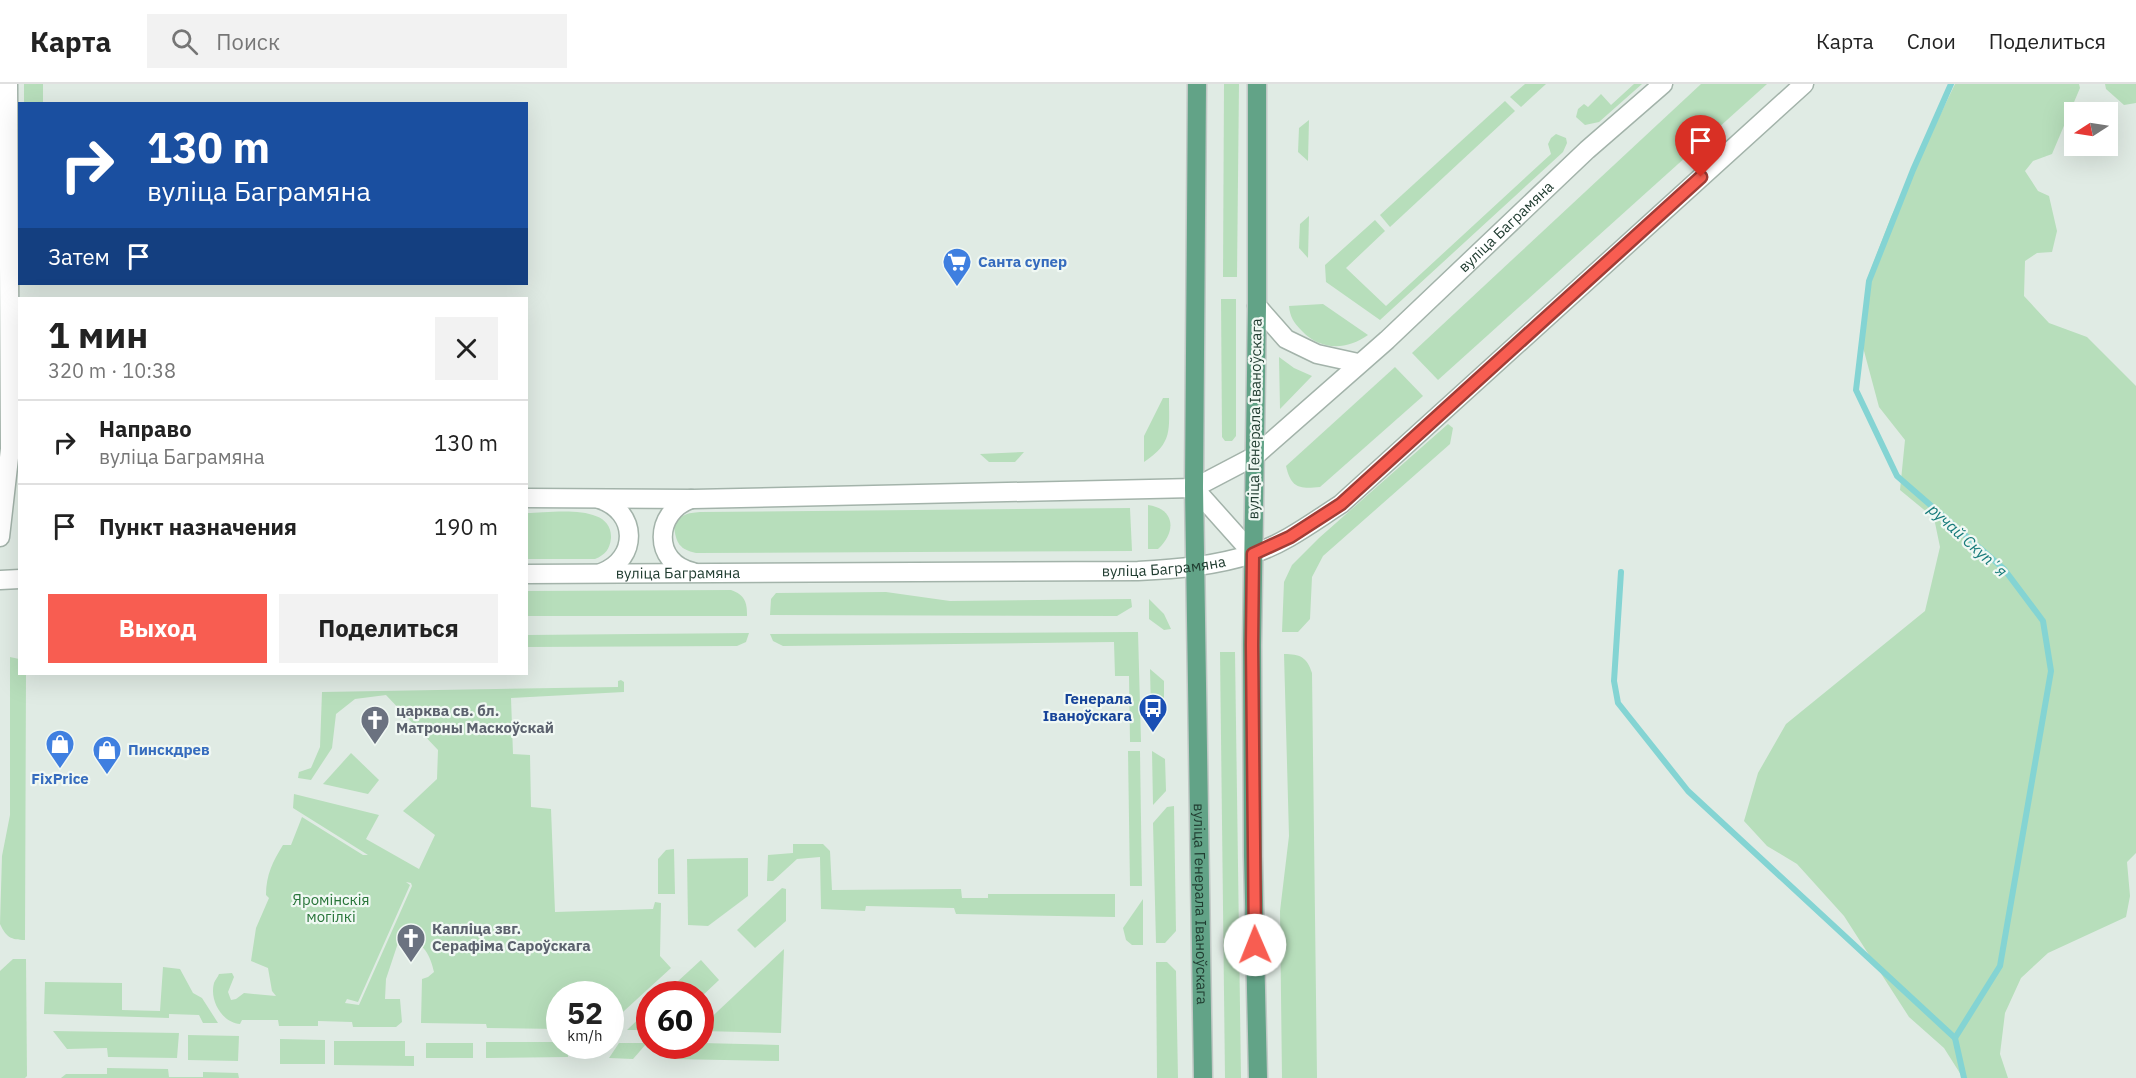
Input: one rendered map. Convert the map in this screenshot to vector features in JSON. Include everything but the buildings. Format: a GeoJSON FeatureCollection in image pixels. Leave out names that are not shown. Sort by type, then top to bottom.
{"type":"FeatureCollection","features":[{"type":"Feature","properties":{"kind":"main road","name":"вуліца Генерала Іваноўскага"},"geometry":{"type":"LineString","coordinates":[[1197,84],[1194,488],[1203,1078]]}},
{"type":"Feature","properties":{"kind":"main road","name":"вуліца Генерала Іваноўскага"},"geometry":{"type":"LineString","coordinates":[[1257,84],[1257,306],[1252,645],[1258,1078]]}},
{"type":"Feature","properties":{"kind":"street"},"geometry":{"type":"LineString","coordinates":[[0,537],[8,499],[10,449],[8,84]]}},
{"type":"Feature","properties":{"kind":"street","name":"вуліца Баграмяна"},"geometry":{"type":"LineString","coordinates":[[528,498],[693,499],[1194,488],[1255,456],[1358,363],[1387,340],[1587,150],[1663,84]]}},
{"type":"Feature","properties":{"kind":"street","name":"вуліца Баграмяна"},"geometry":{"type":"LineString","coordinates":[[528,574],[1138,571],[1195,567],[1253,554],[1290,537],[1341,504],[1804,84]]}},
{"type":"Feature","properties":{"kind":"street"},"geometry":{"type":"LineString","coordinates":[[1257,306],[1286,339],[1317,354],[1358,363]]}},
{"type":"Feature","properties":{"kind":"street"},"geometry":{"type":"LineString","coordinates":[[1194,488],[1253,554]]}},
{"type":"Feature","properties":{"kind":"street"},"geometry":{"type":"LineString","coordinates":[[587,498],[597,499],[614,506],[626,522],[629,531],[627,550],[616,565],[599,573],[590,574]]}},
{"type":"Feature","properties":{"kind":"street"},"geometry":{"type":"LineString","coordinates":[[693,499],[675,508],[664,525],[662,535],[663,544],[671,560],[678,566],[695,573]]}},
{"type":"Feature","properties":{"kind":"street"},"geometry":{"type":"LineString","coordinates":[[0,580],[18,579]]}},
{"type":"Feature","properties":{"kind":"green space"},"geometry":{"type":"Polygon","coordinates":[[[24,84],[43,84],[43,102],[24,102],[24,84]]]}},
{"type":"Feature","properties":{"kind":"green space"},"geometry":{"type":"Polygon","coordinates":[[[1224,84],[1239,84],[1237,277],[1223,277],[1224,84]]]}},
{"type":"Feature","properties":{"kind":"green space"},"geometry":{"type":"Polygon","coordinates":[[[1525,84],[1546,84],[1521,107],[1510,97],[1525,84]]]}},
{"type":"Feature","properties":{"kind":"green space"},"geometry":{"type":"Polygon","coordinates":[[[1634,84],[1642,84],[1599,122],[1585,125],[1576,117],[1578,109],[1584,104],[1588,107],[1601,94],[1611,105],[1634,84]]]}},
{"type":"Feature","properties":{"kind":"green space"},"geometry":{"type":"Polygon","coordinates":[[[1701,84],[1767,84],[1438,380],[1412,353],[1701,84]]]}},
{"type":"Feature","properties":{"kind":"green space"},"geometry":{"type":"Polygon","coordinates":[[[1955,84],[2079,84],[2080,88],[2074,102],[2064,102],[2064,126],[2052,154],[2033,161],[2025,171],[2038,191],[2049,196],[2057,231],[2052,252],[2037,253],[2025,261],[2024,296],[2049,323],[2087,337],[2136,386],[2136,853],[2127,862],[2130,896],[2126,917],[2048,953],[2021,978],[2005,1013],[2000,1054],[2008,1078],[1963,1078],[1944,1048],[1909,1017],[1844,916],[1797,864],[1767,846],[1744,821],[1758,773],[1786,724],[1925,611],[1940,547],[1934,518],[1900,490],[1905,440],[1879,407],[1860,336],[1868,277],[1891,217],[1955,84]]]}},
{"type":"Feature","properties":{"kind":"green space"},"geometry":{"type":"Polygon","coordinates":[[[2105,84],[2136,84],[2136,103],[2124,105],[2106,89],[2105,84]]]}},
{"type":"Feature","properties":{"kind":"green space"},"geometry":{"type":"Polygon","coordinates":[[[1505,101],[1515,111],[1390,227],[1380,215],[1505,101]]]}},
{"type":"Feature","properties":{"kind":"green space"},"geometry":{"type":"Polygon","coordinates":[[[1309,120],[1308,161],[1298,152],[1299,128],[1309,120]]]}},
{"type":"Feature","properties":{"kind":"green space"},"geometry":{"type":"Polygon","coordinates":[[[1556,134],[1566,138],[1567,143],[1563,152],[1380,320],[1326,282],[1325,265],[1375,220],[1385,231],[1346,268],[1386,306],[1551,154],[1548,144],[1556,134]]]}},
{"type":"Feature","properties":{"kind":"green space"},"geometry":{"type":"Polygon","coordinates":[[[1309,216],[1308,258],[1299,248],[1300,224],[1309,216]]]}},
{"type":"Feature","properties":{"kind":"green space"},"geometry":{"type":"Polygon","coordinates":[[[1221,299],[1236,299],[1236,436],[1232,441],[1225,441],[1222,437],[1221,299]]]}},
{"type":"Feature","properties":{"kind":"green space"},"geometry":{"type":"Polygon","coordinates":[[[1323,304],[1368,335],[1343,346],[1326,345],[1309,338],[1295,322],[1289,306],[1323,304]]]}},
{"type":"Feature","properties":{"kind":"green space"},"geometry":{"type":"Polygon","coordinates":[[[1279,357],[1294,368],[1312,376],[1280,409],[1279,357]]]}},
{"type":"Feature","properties":{"kind":"green space"},"geometry":{"type":"Polygon","coordinates":[[[1395,367],[1423,396],[1320,487],[1307,488],[1293,483],[1286,466],[1395,367]]]}},
{"type":"Feature","properties":{"kind":"green space"},"geometry":{"type":"Polygon","coordinates":[[[1163,398],[1169,398],[1169,427],[1165,442],[1144,462],[1144,436],[1163,398]]]}},
{"type":"Feature","properties":{"kind":"green space"},"geometry":{"type":"Polygon","coordinates":[[[1448,424],[1453,428],[1450,444],[1323,556],[1312,577],[1310,619],[1298,632],[1282,632],[1284,582],[1292,565],[1319,538],[1448,424]]]}},
{"type":"Feature","properties":{"kind":"green space"},"geometry":{"type":"Polygon","coordinates":[[[1024,452],[1015,462],[989,462],[980,454],[1024,452]]]}},
{"type":"Feature","properties":{"kind":"green space"},"geometry":{"type":"Polygon","coordinates":[[[1148,505],[1164,511],[1170,523],[1168,536],[1158,549],[1148,549],[1148,505]]]}},
{"type":"Feature","properties":{"kind":"green space"},"geometry":{"type":"Polygon","coordinates":[[[1130,508],[1132,551],[696,553],[679,544],[674,526],[685,515],[700,512],[1130,508]]]}},
{"type":"Feature","properties":{"kind":"green space"},"geometry":{"type":"Polygon","coordinates":[[[578,512],[602,519],[609,527],[611,538],[608,548],[595,559],[528,559],[528,513],[578,512]]]}},
{"type":"Feature","properties":{"kind":"green space"},"geometry":{"type":"Polygon","coordinates":[[[731,590],[744,600],[747,616],[528,616],[528,591],[731,590]]]}},
{"type":"Feature","properties":{"kind":"green space"},"geometry":{"type":"Polygon","coordinates":[[[886,592],[950,601],[1131,599],[1132,607],[1117,616],[770,615],[771,599],[776,593],[886,592]]]}},
{"type":"Feature","properties":{"kind":"green space"},"geometry":{"type":"Polygon","coordinates":[[[1149,599],[1164,614],[1171,629],[1164,630],[1149,619],[1149,599]]]}},
{"type":"Feature","properties":{"kind":"green space"},"geometry":{"type":"Polygon","coordinates":[[[1138,632],[1141,742],[1130,742],[1129,676],[1115,676],[1114,642],[783,646],[773,641],[770,634],[1138,632]]]}},
{"type":"Feature","properties":{"kind":"green space"},"geometry":{"type":"Polygon","coordinates":[[[749,633],[746,642],[737,646],[528,647],[528,635],[749,633]]]}},
{"type":"Feature","properties":{"kind":"green space"},"geometry":{"type":"Polygon","coordinates":[[[1220,652],[1235,652],[1241,1078],[1225,1078],[1220,652]]]}},
{"type":"Feature","properties":{"kind":"green space"},"geometry":{"type":"Polygon","coordinates":[[[1284,654],[1305,660],[1312,673],[1317,1078],[1282,1078],[1280,911],[1289,836],[1284,654]]]}},
{"type":"Feature","properties":{"kind":"green space"},"geometry":{"type":"Polygon","coordinates":[[[10,657],[18,659],[18,675],[26,675],[25,940],[10,937],[0,924],[2,856],[10,815],[10,657]]]}},
{"type":"Feature","properties":{"kind":"green space"},"geometry":{"type":"Polygon","coordinates":[[[1150,669],[1164,681],[1164,702],[1151,713],[1150,669]]]}},
{"type":"Feature","properties":{"kind":"green space","name":"Яромінскія могілкі"},"geometry":{"type":"Polygon","coordinates":[[[618,681],[624,682],[624,692],[511,698],[513,754],[530,755],[531,807],[551,809],[555,912],[653,909],[655,902],[661,903],[660,956],[671,968],[657,981],[636,981],[636,1000],[624,1011],[624,981],[546,981],[546,1029],[487,1028],[486,1024],[421,1023],[422,979],[434,972],[430,958],[423,947],[412,941],[406,941],[398,943],[386,979],[385,999],[400,999],[402,1022],[396,1027],[353,1027],[352,1022],[318,1021],[318,1026],[279,1026],[278,1020],[242,1020],[240,1024],[228,1020],[223,1015],[216,1004],[213,990],[219,974],[232,973],[234,977],[228,992],[231,1000],[244,993],[276,996],[272,991],[268,968],[251,961],[256,928],[269,898],[266,895],[266,888],[271,868],[283,845],[291,845],[302,817],[363,855],[368,855],[293,808],[294,794],[379,815],[366,839],[419,869],[435,835],[403,811],[437,779],[438,750],[386,695],[355,699],[336,714],[332,748],[311,780],[298,778],[299,772],[311,768],[320,747],[322,692],[618,687],[618,681]],[[406,882],[410,885],[358,1002],[347,999],[345,1003],[359,1005],[412,886],[411,883],[406,882]]]}},
{"type":"Feature","properties":{"kind":"green space"},"geometry":{"type":"Polygon","coordinates":[[[1128,751],[1140,751],[1142,886],[1130,886],[1128,751]]]}},
{"type":"Feature","properties":{"kind":"green space"},"geometry":{"type":"Polygon","coordinates":[[[1152,751],[1165,759],[1166,791],[1153,805],[1152,751]]]}},
{"type":"Feature","properties":{"kind":"green space"},"geometry":{"type":"Polygon","coordinates":[[[351,753],[379,780],[368,794],[323,784],[351,753]]]}},
{"type":"Feature","properties":{"kind":"green space"},"geometry":{"type":"Polygon","coordinates":[[[1174,806],[1176,931],[1165,943],[1156,943],[1153,823],[1167,807],[1174,806]]]}},
{"type":"Feature","properties":{"kind":"green space"},"geometry":{"type":"Polygon","coordinates":[[[793,844],[823,844],[830,851],[832,890],[961,889],[962,898],[988,898],[988,894],[1115,894],[1115,917],[956,914],[954,908],[866,906],[865,911],[821,909],[820,857],[797,859],[773,881],[767,881],[768,855],[793,853],[793,844]]]}},
{"type":"Feature","properties":{"kind":"green space"},"geometry":{"type":"Polygon","coordinates":[[[674,849],[675,894],[658,894],[658,859],[666,850],[674,849]]]}},
{"type":"Feature","properties":{"kind":"green space"},"geometry":{"type":"Polygon","coordinates":[[[748,858],[748,896],[708,926],[688,925],[687,859],[748,858]]]}},
{"type":"Feature","properties":{"kind":"green space"},"geometry":{"type":"Polygon","coordinates":[[[782,888],[786,889],[786,921],[755,948],[737,930],[782,888]]]}},
{"type":"Feature","properties":{"kind":"green space"},"geometry":{"type":"Polygon","coordinates":[[[1143,899],[1143,945],[1132,945],[1126,940],[1123,928],[1143,899]]]}},
{"type":"Feature","properties":{"kind":"green space"},"geometry":{"type":"Polygon","coordinates":[[[784,949],[781,1033],[714,1031],[714,1015],[784,949]]]}},
{"type":"Feature","properties":{"kind":"green space"},"geometry":{"type":"Polygon","coordinates":[[[13,959],[26,959],[27,1076],[25,1078],[0,1078],[0,971],[13,959]]]}},
{"type":"Feature","properties":{"kind":"green space"},"geometry":{"type":"Polygon","coordinates":[[[701,960],[719,980],[714,985],[714,981],[678,981],[701,960]]]}},
{"type":"Feature","properties":{"kind":"green space"},"geometry":{"type":"Polygon","coordinates":[[[1156,962],[1167,962],[1176,971],[1178,1078],[1157,1078],[1156,962]]]}},
{"type":"Feature","properties":{"kind":"green space"},"geometry":{"type":"Polygon","coordinates":[[[163,967],[180,969],[193,993],[202,998],[218,1023],[203,1023],[199,1015],[169,1014],[169,1018],[44,1014],[45,982],[122,983],[122,1010],[160,1011],[163,967]]]}},
{"type":"Feature","properties":{"kind":"green space"},"geometry":{"type":"Polygon","coordinates":[[[636,1021],[636,1030],[627,1030],[636,1021]]]}},
{"type":"Feature","properties":{"kind":"green space"},"geometry":{"type":"Polygon","coordinates":[[[53,1031],[179,1033],[177,1058],[108,1057],[107,1048],[67,1049],[53,1031]]]}},
{"type":"Feature","properties":{"kind":"green space"},"geometry":{"type":"Polygon","coordinates":[[[188,1035],[239,1036],[238,1061],[188,1060],[188,1035]]]}},
{"type":"Feature","properties":{"kind":"green space"},"geometry":{"type":"Polygon","coordinates":[[[280,1039],[325,1040],[325,1064],[280,1064],[280,1039]]]}},
{"type":"Feature","properties":{"kind":"green space"},"geometry":{"type":"Polygon","coordinates":[[[334,1041],[405,1041],[405,1056],[414,1056],[414,1066],[334,1065],[334,1041]]]}},
{"type":"Feature","properties":{"kind":"green space"},"geometry":{"type":"Polygon","coordinates":[[[486,1042],[546,1042],[546,1057],[486,1058],[486,1042]]]}},
{"type":"Feature","properties":{"kind":"green space"},"geometry":{"type":"Polygon","coordinates":[[[426,1043],[473,1043],[473,1058],[426,1058],[426,1043]]]}},
{"type":"Feature","properties":{"kind":"green space"},"geometry":{"type":"Polygon","coordinates":[[[624,1043],[636,1043],[636,1056],[633,1059],[624,1059],[624,1043]]]}},
{"type":"Feature","properties":{"kind":"green space"},"geometry":{"type":"Polygon","coordinates":[[[714,1043],[779,1045],[779,1061],[670,1059],[714,1059],[714,1043]]]}},
{"type":"Feature","properties":{"kind":"green space"},"geometry":{"type":"Polygon","coordinates":[[[107,1068],[168,1069],[169,1077],[203,1077],[203,1072],[238,1073],[239,1078],[61,1078],[66,1074],[107,1074],[107,1068]]]}},
{"type":"Feature","properties":{"kind":"waterway","name":"ручай Скупʼя"},"geometry":{"type":"LineString","coordinates":[[1951,84],[1913,170],[1869,281],[1856,390],[1897,476],[2004,569],[2043,621],[2051,671],[2000,966],[1955,1038],[1964,1078]]}},
{"type":"Feature","properties":{"kind":"waterway"},"geometry":{"type":"LineString","coordinates":[[1621,572],[1614,681],[1618,703],[1688,791],[1955,1038]]}},
{"type":"Feature","properties":{"kind":"place","name":"Санта супер"},"geometry":{"type":"Point","coordinates":[957,288]}},
{"type":"Feature","properties":{"kind":"place","name":"Генерала Іваноўскага"},"geometry":{"type":"Point","coordinates":[1153,734]}},
{"type":"Feature","properties":{"kind":"place","name":"царква св. бл. Матроны Маскоўскай"},"geometry":{"type":"Point","coordinates":[375,746]}},
{"type":"Feature","properties":{"kind":"place","name":"FixPrice"},"geometry":{"type":"Point","coordinates":[60,770]}},
{"type":"Feature","properties":{"kind":"place","name":"Пинскдрев"},"geometry":{"type":"Point","coordinates":[107,776]}},
{"type":"Feature","properties":{"kind":"place","name":"Капліца звг. Серафіма Сароўскага"},"geometry":{"type":"Point","coordinates":[411,964]}},
{"type":"Feature","properties":{"kind":"route"},"geometry":{"type":"LineString","coordinates":[[1255,945],[1253,554],[1290,537],[1341,504],[1701,177]]}}]}
